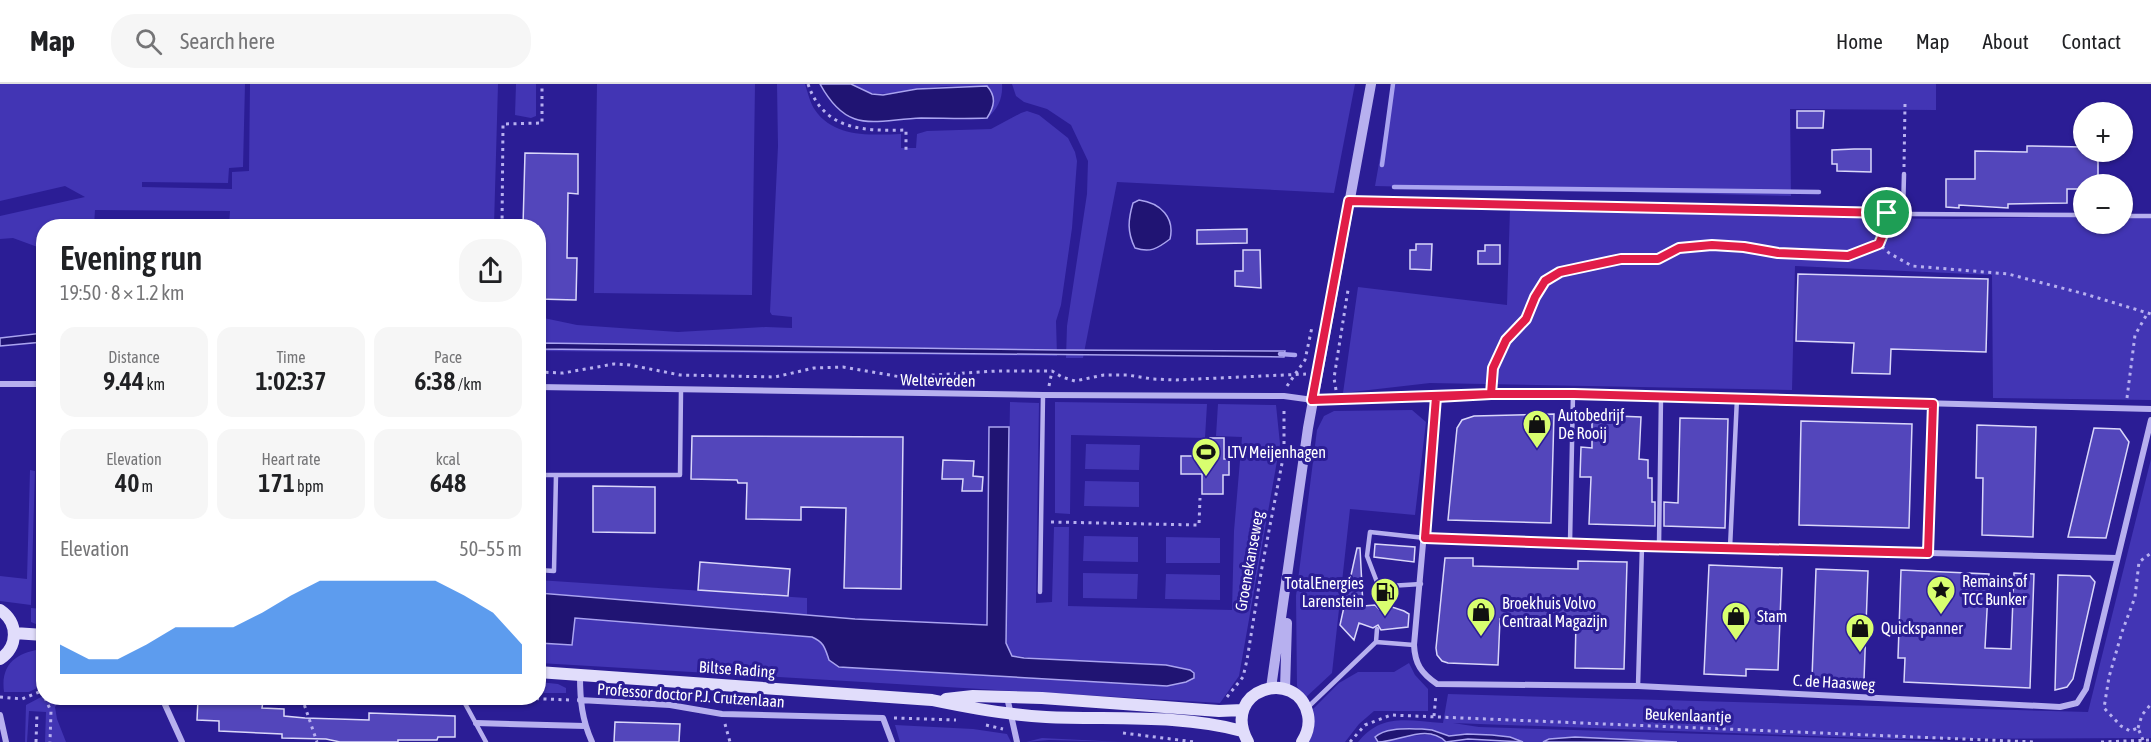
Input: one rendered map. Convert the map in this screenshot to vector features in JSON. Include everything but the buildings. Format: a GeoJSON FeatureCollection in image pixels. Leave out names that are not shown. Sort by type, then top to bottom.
{"type":"FeatureCollection","features":[{"type":"Feature","properties":{"kind":"main road"},"geometry":{"type":"LineString","coordinates":[[0,610],[12,623],[15,633],[9,651],[0,659]]}},
{"type":"Feature","properties":{"kind":"main road"},"geometry":{"type":"LineString","coordinates":[[15,633],[36,634]]}},
{"type":"Feature","properties":{"kind":"main road","name":"Biltse Rading"},"geometry":{"type":"LineString","coordinates":[[546,673],[933,700],[974,709],[1044,717],[1175,721],[1218,725],[1245,737]]}},
{"type":"Feature","properties":{"kind":"main road"},"geometry":{"type":"LineString","coordinates":[[1245,737],[1241,721],[1243,710],[1254,695],[1271,687],[1286,689],[1302,700],[1309,720],[1308,730],[1302,742]]}},
{"type":"Feature","properties":{"kind":"main road","name":"Biltse Rading"},"geometry":{"type":"LineString","coordinates":[[933,700],[973,696],[1007,697],[1219,711],[1243,710]]}},
{"type":"Feature","properties":{"kind":"street"},"geometry":{"type":"LineString","coordinates":[[1271,687],[1312,400],[1371,84]]}},
{"type":"Feature","properties":{"kind":"street"},"geometry":{"type":"LineString","coordinates":[[1349,201],[1905,214]]}},
{"type":"Feature","properties":{"kind":"street"},"geometry":{"type":"LineString","coordinates":[[0,384],[36,384]]}},
{"type":"Feature","properties":{"kind":"street","name":"Weltevreden"},"geometry":{"type":"LineString","coordinates":[[546,387],[1043,395],[1284,396],[1312,400],[1436,397]]}},
{"type":"Feature","properties":{"kind":"street"},"geometry":{"type":"LineString","coordinates":[[1437,684],[1418,667],[1414,645],[1436,397],[1491,394],[1574,394],[2151,409]]}},
{"type":"Feature","properties":{"kind":"street","name":"C. de Haasweg"},"geometry":{"type":"LineString","coordinates":[[1437,684],[1638,686],[2060,708],[2077,703],[2086,689],[2151,420]]}},
{"type":"Feature","properties":{"kind":"street"},"geometry":{"type":"LineString","coordinates":[[1425,538],[2116,558]]}},
{"type":"Feature","properties":{"kind":"street"},"geometry":{"type":"LineString","coordinates":[[1286,689],[1287,584]]}},
{"type":"Feature","properties":{"kind":"street","name":"Professor doctor P.J. Crutzenlaan"},"geometry":{"type":"LineString","coordinates":[[580,675],[580,700],[585,726],[592,742]]}},
{"type":"Feature","properties":{"kind":"street"},"geometry":{"type":"LineString","coordinates":[[1007,697],[1017,742]]}},
{"type":"Feature","properties":{"kind":"street","name":"Professor doctor P.J. Crutzenlaan"},"geometry":{"type":"LineString","coordinates":[[580,700],[670,705],[722,714],[883,718],[892,742]]}},
{"type":"Feature","properties":{"kind":"street"},"geometry":{"type":"LineString","coordinates":[[165,705],[182,742]]}},
{"type":"Feature","properties":{"kind":"street"},"geometry":{"type":"LineString","coordinates":[[0,715],[6,742]]}},
{"type":"Feature","properties":{"kind":"street"},"geometry":{"type":"LineString","coordinates":[[476,723],[585,726]]}},
{"type":"Feature","properties":{"kind":"lane"},"geometry":{"type":"LineString","coordinates":[[1904,174],[1905,214],[2073,215]]}},
{"type":"Feature","properties":{"kind":"lane"},"geometry":{"type":"LineString","coordinates":[[2133,216],[2151,216]]}},
{"type":"Feature","properties":{"kind":"lane"},"geometry":{"type":"LineString","coordinates":[[546,475],[680,475],[681,390]]}},
{"type":"Feature","properties":{"kind":"lane"},"geometry":{"type":"LineString","coordinates":[[1570,543],[1574,394]]}},
{"type":"Feature","properties":{"kind":"lane"},"geometry":{"type":"LineString","coordinates":[[1041,592],[1043,395]]}},
{"type":"Feature","properties":{"kind":"lane"},"geometry":{"type":"LineString","coordinates":[[1659,546],[1661,396]]}},
{"type":"Feature","properties":{"kind":"lane"},"geometry":{"type":"LineString","coordinates":[[1730,548],[1737,398]]}},
{"type":"Feature","properties":{"kind":"lane"},"geometry":{"type":"LineString","coordinates":[[1928,553],[1933,404]]}},
{"type":"Feature","properties":{"kind":"lane"},"geometry":{"type":"LineString","coordinates":[[546,570],[554,571],[556,475]]}},
{"type":"Feature","properties":{"kind":"lane"},"geometry":{"type":"LineString","coordinates":[[1379,605],[1380,590],[1367,556],[1370,532],[1425,538]]}},
{"type":"Feature","properties":{"kind":"lane"},"geometry":{"type":"LineString","coordinates":[[1638,686],[1642,546]]}},
{"type":"Feature","properties":{"kind":"lane"},"geometry":{"type":"LineString","coordinates":[[1380,590],[1389,586],[1421,584]]}},
{"type":"Feature","properties":{"kind":"lane"},"geometry":{"type":"LineString","coordinates":[[1306,709],[1376,642],[1377,629]]}},
{"type":"Feature","properties":{"kind":"lane"},"geometry":{"type":"LineString","coordinates":[[1376,642],[1414,645]]}},
{"type":"Feature","properties":{"kind":"lane"},"geometry":{"type":"LineString","coordinates":[[466,705],[486,742]]}},
{"type":"Feature","properties":{"kind":"path"},"geometry":{"type":"LineString","coordinates":[[502,219],[503,124],[542,123],[542,84]]}},
{"type":"Feature","properties":{"kind":"path"},"geometry":{"type":"LineString","coordinates":[[808,84],[813,97],[826,113],[845,125],[866,130],[906,130],[906,151]]}},
{"type":"Feature","properties":{"kind":"path"},"geometry":{"type":"LineString","coordinates":[[1904,174],[1905,104]]}},
{"type":"Feature","properties":{"kind":"path"},"geometry":{"type":"LineString","coordinates":[[1491,394],[1493,368],[1506,340],[1526,319],[1545,281],[1560,272],[1621,259],[1658,259],[1679,248],[1712,245],[1744,247],[1778,253],[1848,256],[1879,244],[1884,232],[1887,213]]}},
{"type":"Feature","properties":{"kind":"path"},"geometry":{"type":"LineString","coordinates":[[1879,244],[1888,253],[1912,266],[2008,274],[2149,314],[2135,335],[2126,409]]}},
{"type":"Feature","properties":{"kind":"path","name":"Weltevreden"},"geometry":{"type":"LineString","coordinates":[[546,372],[563,373],[614,363],[680,375],[776,377],[814,368],[843,367],[901,377],[1052,370],[1062,378],[1075,381],[1104,375],[1176,380],[1293,375]]}},
{"type":"Feature","properties":{"kind":"path","name":"Groenekanseweg"},"geometry":{"type":"LineString","coordinates":[[1219,711],[1244,676],[1284,453],[1284,396],[1287,384],[1293,375]]}},
{"type":"Feature","properties":{"kind":"path"},"geometry":{"type":"LineString","coordinates":[[1041,521],[1199,525],[1200,498]]}},
{"type":"Feature","properties":{"kind":"path"},"geometry":{"type":"LineString","coordinates":[[2138,728],[2130,731],[2121,726],[2103,708],[2109,677],[2135,597],[2139,562],[2151,553]]}},
{"type":"Feature","properties":{"kind":"path"},"geometry":{"type":"LineString","coordinates":[[1434,716],[1437,684]]}},
{"type":"Feature","properties":{"kind":"path"},"geometry":{"type":"LineString","coordinates":[[0,697],[22,699],[36,695]]}},
{"type":"Feature","properties":{"kind":"path","name":"Professor doctor P.J. Crutzenlaan"},"geometry":{"type":"LineString","coordinates":[[546,699],[580,700]]}},
{"type":"Feature","properties":{"kind":"path"},"geometry":{"type":"LineString","coordinates":[[2143,740],[2138,728],[2142,715],[2151,704]]}},
{"type":"Feature","properties":{"kind":"path"},"geometry":{"type":"LineString","coordinates":[[49,705],[51,711],[50,742]]}},
{"type":"Feature","properties":{"kind":"path"},"geometry":{"type":"LineString","coordinates":[[304,705],[316,742]]}},
{"type":"Feature","properties":{"kind":"path"},"geometry":{"type":"LineString","coordinates":[[36,742],[37,713]]}},
{"type":"Feature","properties":{"kind":"path"},"geometry":{"type":"LineString","coordinates":[[722,714],[730,742]]}},
{"type":"Feature","properties":{"kind":"path","name":"Beukenlaantje"},"geometry":{"type":"LineString","coordinates":[[1350,742],[1365,725],[1391,715],[2035,742]]}},
{"type":"Feature","properties":{"kind":"path"},"geometry":{"type":"LineString","coordinates":[[2101,742],[2151,740]]}},
{"type":"Feature","properties":{"kind":"shaded area"},"geometry":{"type":"Polygon","coordinates":[[[0,84],[245,84],[243,167],[229,168],[228,183],[142,182],[142,187],[232,189],[232,172],[249,171],[250,84],[498,84],[494,219],[229,219],[230,211],[95,210],[94,219],[36,219],[36,246],[13,238],[0,239],[0,216],[85,197],[65,186],[0,201],[0,84]]]}},
{"type":"Feature","properties":{"kind":"shaded area"},"geometry":{"type":"Polygon","coordinates":[[[516,84],[536,84],[536,116],[531,118],[515,115],[516,84]]]}},
{"type":"Feature","properties":{"kind":"shaded area"},"geometry":{"type":"Polygon","coordinates":[[[597,84],[755,84],[752,295],[594,293],[597,84]]]}},
{"type":"Feature","properties":{"kind":"shaded area"},"geometry":{"type":"Polygon","coordinates":[[[777,84],[805,84],[815,110],[832,126],[854,133],[901,134],[901,148],[916,148],[917,134],[927,131],[991,129],[1027,111],[1039,115],[1068,138],[1077,161],[1072,228],[1061,305],[1056,321],[1057,356],[546,351],[546,318],[577,325],[678,332],[766,327],[792,328],[792,317],[772,315],[770,312],[778,146],[777,84]]]}},
{"type":"Feature","properties":{"kind":"shaded area"},"geometry":{"type":"Polygon","coordinates":[[[820,84],[851,84],[872,94],[883,95],[917,89],[987,86],[992,94],[993,102],[987,118],[863,121],[852,118],[841,111],[830,100],[820,84]]]}},
{"type":"Feature","properties":{"kind":"shaded area"},"geometry":{"type":"Polygon","coordinates":[[[851,84],[1002,84],[1002,94],[994,111],[987,118],[987,86],[934,87],[883,94],[867,92],[851,84]]]}},
{"type":"Feature","properties":{"kind":"shaded area"},"geometry":{"type":"Polygon","coordinates":[[[1012,84],[1355,84],[1334,193],[1117,182],[1083,358],[1066,358],[1067,326],[1087,194],[1088,161],[1071,125],[1047,109],[1024,102],[1016,96],[1012,84]]]}},
{"type":"Feature","properties":{"kind":"shaded area"},"geometry":{"type":"Polygon","coordinates":[[[1393,84],[1936,84],[1936,110],[1790,109],[1791,196],[1375,186],[1393,84]]]}},
{"type":"Feature","properties":{"kind":"shaded area"},"geometry":{"type":"Polygon","coordinates":[[[1139,200],[1160,208],[1170,224],[1170,239],[1153,249],[1135,248],[1131,237],[1129,220],[1131,209],[1133,203],[1139,200]]]}},
{"type":"Feature","properties":{"kind":"shaded area"},"geometry":{"type":"Polygon","coordinates":[[[1510,209],[1839,218],[1956,219],[2073,216],[2073,234],[2133,234],[2133,216],[2151,216],[2151,400],[1993,398],[1992,275],[1795,266],[1792,390],[1430,383],[1343,393],[1358,287],[1507,305],[1510,209]]]}},
{"type":"Feature","properties":{"kind":"shaded area"},"geometry":{"type":"Polygon","coordinates":[[[36,334],[36,343],[0,346],[0,338],[36,334]]]}},
{"type":"Feature","properties":{"kind":"shaded area"},"geometry":{"type":"Polygon","coordinates":[[[546,343],[1285,351],[1284,357],[546,349],[546,343]]]}},
{"type":"Feature","properties":{"kind":"shaded area"},"geometry":{"type":"Polygon","coordinates":[[[1010,402],[1039,403],[1036,603],[1052,602],[1054,527],[1069,527],[1068,606],[1232,610],[1234,531],[1242,437],[1216,436],[1218,404],[1276,405],[1280,444],[1239,676],[1220,703],[546,663],[546,643],[571,645],[575,618],[812,637],[822,643],[829,660],[839,667],[1167,686],[1186,682],[1191,670],[1012,656],[1006,643],[1010,402]]]}},
{"type":"Feature","properties":{"kind":"shaded area"},"geometry":{"type":"Polygon","coordinates":[[[1055,402],[1207,404],[1205,438],[1071,435],[1070,514],[1055,513],[1055,402]]]}},
{"type":"Feature","properties":{"kind":"shaded area"},"geometry":{"type":"Polygon","coordinates":[[[1412,410],[1426,422],[1415,515],[1350,509],[1332,673],[1304,699],[1297,686],[1296,596],[1317,430],[1324,416],[1334,411],[1412,410]]]}},
{"type":"Feature","properties":{"kind":"shaded area"},"geometry":{"type":"Polygon","coordinates":[[[989,427],[1009,427],[1006,643],[1012,656],[1166,665],[1190,670],[1194,673],[1194,678],[1167,686],[839,667],[829,660],[822,643],[812,637],[575,618],[572,645],[546,643],[546,594],[855,619],[987,625],[989,427]]]}},
{"type":"Feature","properties":{"kind":"shaded area"},"geometry":{"type":"Polygon","coordinates":[[[1086,444],[1140,445],[1139,470],[1085,469],[1086,444]]]}},
{"type":"Feature","properties":{"kind":"shaded area"},"geometry":{"type":"Polygon","coordinates":[[[2151,459],[2151,738],[1895,739],[1453,723],[1479,727],[1961,742],[1677,742],[1559,738],[1543,742],[1523,742],[1510,737],[1492,735],[1449,736],[1432,730],[1376,741],[1378,742],[1358,742],[1367,732],[1386,722],[1407,720],[1443,723],[1448,694],[2088,712],[2151,459]]]}},
{"type":"Feature","properties":{"kind":"shaded area"},"geometry":{"type":"Polygon","coordinates":[[[30,470],[35,471],[31,605],[0,601],[0,576],[27,579],[30,470]]]}},
{"type":"Feature","properties":{"kind":"shaded area"},"geometry":{"type":"Polygon","coordinates":[[[1085,481],[1139,482],[1139,507],[1084,506],[1085,481]]]}},
{"type":"Feature","properties":{"kind":"shaded area"},"geometry":{"type":"Polygon","coordinates":[[[1084,536],[1138,537],[1138,562],[1083,561],[1084,536]]]}},
{"type":"Feature","properties":{"kind":"shaded area"},"geometry":{"type":"Polygon","coordinates":[[[1166,537],[1220,538],[1220,563],[1166,563],[1166,537]]]}},
{"type":"Feature","properties":{"kind":"shaded area"},"geometry":{"type":"Polygon","coordinates":[[[1083,573],[1138,574],[1137,599],[1083,598],[1083,573]]]}},
{"type":"Feature","properties":{"kind":"shaded area"},"geometry":{"type":"Polygon","coordinates":[[[1166,574],[1220,575],[1220,600],[1165,599],[1166,574]]]}},
{"type":"Feature","properties":{"kind":"shaded area"},"geometry":{"type":"Polygon","coordinates":[[[546,581],[807,598],[807,615],[546,594],[546,581]]]}},
{"type":"Feature","properties":{"kind":"shaded area"},"geometry":{"type":"Polygon","coordinates":[[[31,608],[36,608],[36,624],[31,622],[31,608]]]}},
{"type":"Feature","properties":{"kind":"shaded area"},"geometry":{"type":"Polygon","coordinates":[[[36,650],[36,688],[29,692],[4,692],[5,673],[8,666],[19,656],[36,650]]]}},
{"type":"Feature","properties":{"kind":"shaded area"},"geometry":{"type":"Polygon","coordinates":[[[1409,663],[1415,675],[1428,689],[1428,711],[1374,711],[1359,724],[1345,742],[1309,742],[1314,727],[1312,710],[1339,683],[1358,672],[1394,672],[1409,663]]]}},
{"type":"Feature","properties":{"kind":"shaded area"},"geometry":{"type":"Polygon","coordinates":[[[546,683],[558,684],[566,688],[566,693],[546,693],[546,683]]]}},
{"type":"Feature","properties":{"kind":"shaded area"},"geometry":{"type":"Polygon","coordinates":[[[36,700],[36,705],[56,705],[57,719],[66,742],[45,742],[46,712],[29,711],[27,742],[25,742],[26,705],[36,700]]]}},
{"type":"Feature","properties":{"kind":"shaded area"},"geometry":{"type":"Polygon","coordinates":[[[895,725],[973,729],[1007,734],[1011,742],[900,742],[895,725]]]}},
{"type":"Feature","properties":{"kind":"shaded area"},"geometry":{"type":"Polygon","coordinates":[[[1422,729],[1449,736],[1492,735],[1510,737],[1523,742],[1468,739],[1446,742],[1430,734],[1422,734],[1378,742],[1375,737],[1391,730],[1422,729]]]}},
{"type":"Feature","properties":{"kind":"shaded area"},"geometry":{"type":"Polygon","coordinates":[[[1435,735],[1446,742],[1385,742],[1404,736],[1435,735]]]}},
{"type":"Feature","properties":{"kind":"shaded area"},"geometry":{"type":"Polygon","coordinates":[[[1575,737],[1677,742],[1543,742],[1549,739],[1575,737]]]}},
{"type":"Feature","properties":{"kind":"shaded area"},"geometry":{"type":"Polygon","coordinates":[[[1042,738],[1122,742],[1049,740],[1026,742],[1042,738]]]}},
{"type":"Feature","properties":{"kind":"waterway"},"geometry":{"type":"LineString","coordinates":[[1382,165],[1393,84]]}},
{"type":"Feature","properties":{"kind":"waterway"},"geometry":{"type":"LineString","coordinates":[[1394,187],[1819,192]]}},
{"type":"Feature","properties":{"kind":"waterway"},"geometry":{"type":"LineString","coordinates":[[1280,354],[1295,355]]}},
{"type":"Feature","properties":{"kind":"place","name":"Autobedrijf De Rooij"},"geometry":{"type":"Point","coordinates":[1537,450]}},
{"type":"Feature","properties":{"kind":"place","name":"LTV Meijenhagen"},"geometry":{"type":"Point","coordinates":[1206,478]}},
{"type":"Feature","properties":{"kind":"place","name":"Remains of TCC Bunker"},"geometry":{"type":"Point","coordinates":[1941,616]}},
{"type":"Feature","properties":{"kind":"place","name":"TotalEnergies Larenstein"},"geometry":{"type":"Point","coordinates":[1385,618]}},
{"type":"Feature","properties":{"kind":"place","name":"Broekhuis Volvo Centraal Magazijn"},"geometry":{"type":"Point","coordinates":[1481,638]}},
{"type":"Feature","properties":{"kind":"place","name":"Stam"},"geometry":{"type":"Point","coordinates":[1736,642]}},
{"type":"Feature","properties":{"kind":"place","name":"Quickspanner"},"geometry":{"type":"Point","coordinates":[1860,654]}},
{"type":"Feature","properties":{"kind":"route"},"geometry":{"type":"LineString","coordinates":[[1887,213],[1349,201],[1312,400],[1491,394],[1574,394],[1933,404],[1928,553],[1425,538],[1436,397],[1491,394],[1493,368],[1506,340],[1526,319],[1545,281],[1560,272],[1596,263],[1621,259],[1658,259],[1679,248],[1712,245],[1744,247],[1778,253],[1848,256],[1879,244],[1884,232],[1887,213]]}}]}
